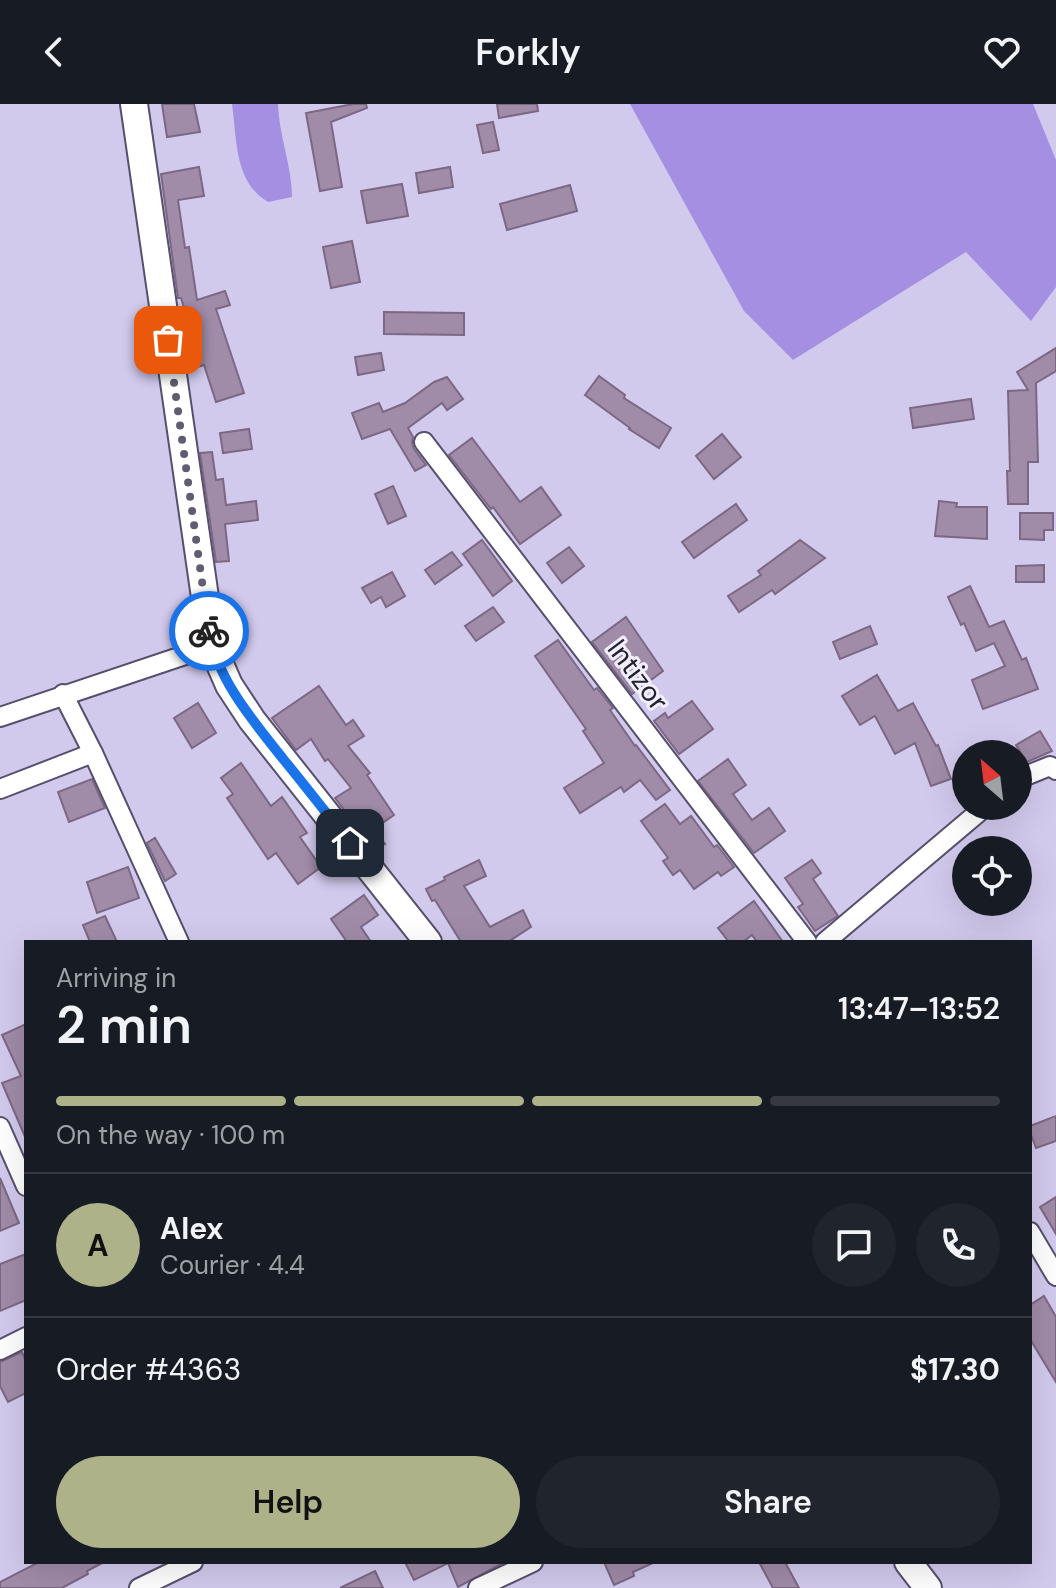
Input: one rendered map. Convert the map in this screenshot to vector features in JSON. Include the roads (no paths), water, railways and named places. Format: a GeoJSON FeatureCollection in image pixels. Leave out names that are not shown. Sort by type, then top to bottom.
{"type":"FeatureCollection","features":[{"type":"Feature","properties":{"kind":"main road"},"geometry":{"type":"LineString","coordinates":[[134,104],[212,646],[229,685],[252,720],[426,940]]}},
{"type":"Feature","properties":{"kind":"main road"},"geometry":{"type":"LineString","coordinates":[[910,1564],[928,1588]]}},
{"type":"Feature","properties":{"kind":"street","name":"Intizor"},"geometry":{"type":"LineString","coordinates":[[424,442],[805,940]]}},
{"type":"Feature","properties":{"kind":"street"},"geometry":{"type":"LineString","coordinates":[[0,717],[212,646]]}},
{"type":"Feature","properties":{"kind":"street"},"geometry":{"type":"LineString","coordinates":[[63,694],[178,940]]}},
{"type":"Feature","properties":{"kind":"street"},"geometry":{"type":"LineString","coordinates":[[0,789],[93,753]]}},
{"type":"Feature","properties":{"kind":"street"},"geometry":{"type":"LineString","coordinates":[[1032,773],[1050,766],[1056,770]]}},
{"type":"Feature","properties":{"kind":"street"},"geometry":{"type":"LineString","coordinates":[[827,940],[969,820]]}},
{"type":"Feature","properties":{"kind":"street"},"geometry":{"type":"LineString","coordinates":[[0,1127],[24,1181]]}},
{"type":"Feature","properties":{"kind":"street"},"geometry":{"type":"LineString","coordinates":[[1032,1235],[1056,1276]]}},
{"type":"Feature","properties":{"kind":"street"},"geometry":{"type":"LineString","coordinates":[[0,1350],[24,1338]]}},
{"type":"Feature","properties":{"kind":"street"},"geometry":{"type":"LineString","coordinates":[[139,1588],[189,1564]]}},
{"type":"Feature","properties":{"kind":"street"},"geometry":{"type":"LineString","coordinates":[[478,1588],[529,1564]]}}]}
